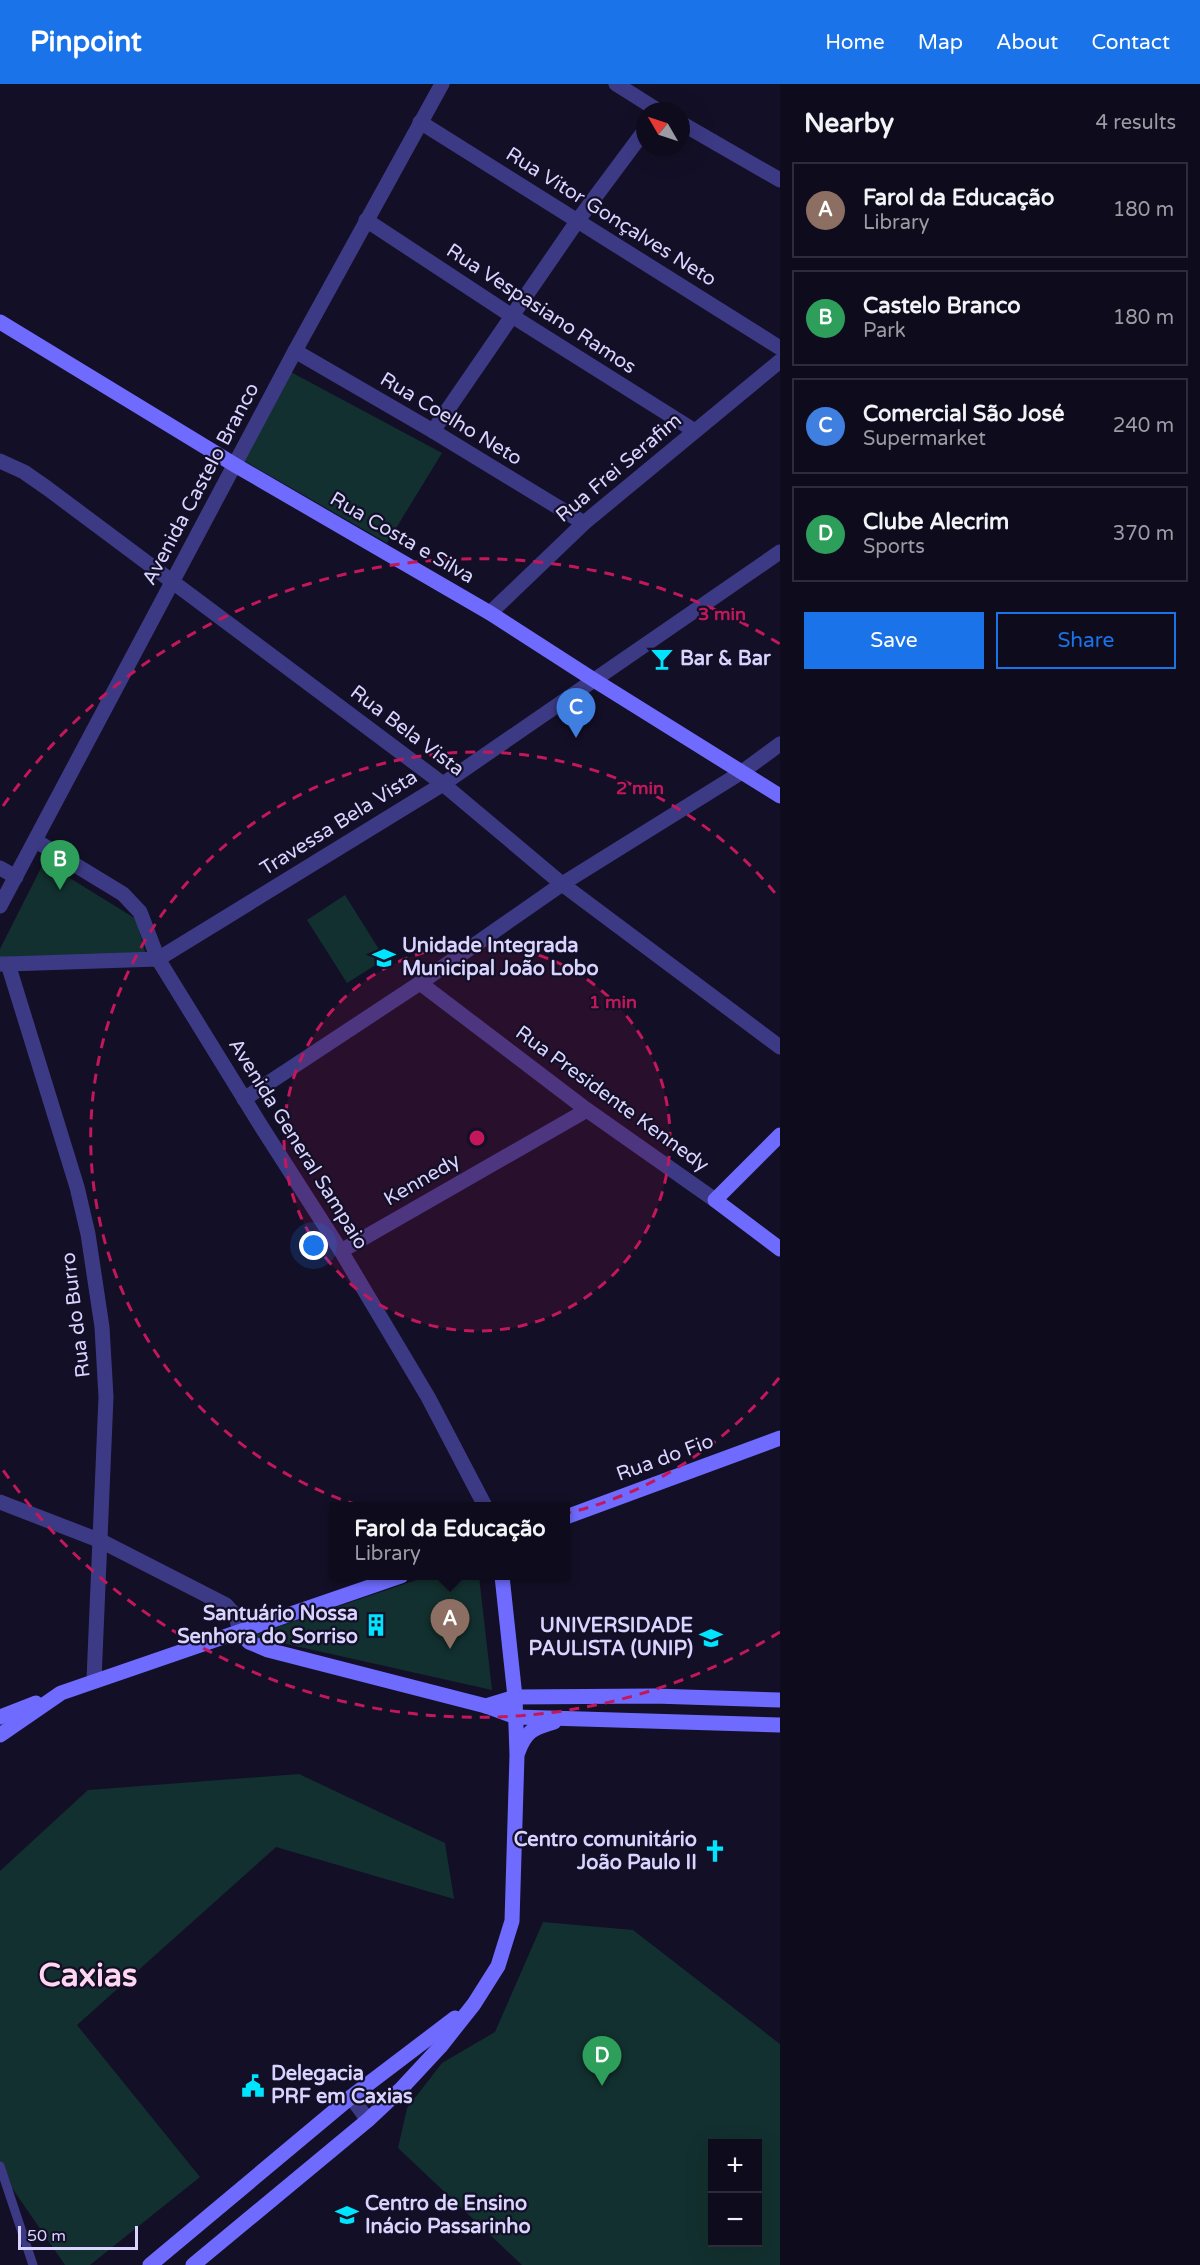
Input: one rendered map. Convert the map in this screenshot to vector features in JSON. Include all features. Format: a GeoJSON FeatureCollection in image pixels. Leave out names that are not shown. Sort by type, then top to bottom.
{"type":"FeatureCollection","features":[{"type":"Feature","properties":{"kind":"street","name":"Avenida Castelo Branco"},"geometry":{"type":"LineString","coordinates":[[0,906],[295,351],[442,84]]}},
{"type":"Feature","properties":{"kind":"street"},"geometry":{"type":"LineString","coordinates":[[616,84],[645,102]]}},
{"type":"Feature","properties":{"kind":"street","name":"Rua Vitor Gonçalves Neto"},"geometry":{"type":"LineString","coordinates":[[420,122],[780,348]]}},
{"type":"Feature","properties":{"kind":"street"},"geometry":{"type":"LineString","coordinates":[[690,128],[780,180]]}},
{"type":"Feature","properties":{"kind":"street"},"geometry":{"type":"LineString","coordinates":[[433,431],[578,220],[636,142]]}},
{"type":"Feature","properties":{"kind":"street","name":"Rua Vespasiano Ramos"},"geometry":{"type":"LineString","coordinates":[[366,220],[512,316],[695,431]]}},
{"type":"Feature","properties":{"kind":"street","name":"Rua Costa e Silva"},"geometry":{"type":"LineString","coordinates":[[0,322],[234,465],[489,613],[780,796]]}},
{"type":"Feature","properties":{"kind":"street","name":"Rua Coelho Neto"},"geometry":{"type":"LineString","coordinates":[[295,351],[433,431],[584,523]]}},
{"type":"Feature","properties":{"kind":"street","name":"Rua Frei Serafim"},"geometry":{"type":"LineString","coordinates":[[489,613],[584,523],[780,361]]}},
{"type":"Feature","properties":{"kind":"street","name":"Rua Bela Vista"},"geometry":{"type":"LineString","coordinates":[[0,461],[24,472],[173,581],[442,784],[561,884],[780,1047]]}},
{"type":"Feature","properties":{"kind":"street","name":"Travessa Bela Vista"},"geometry":{"type":"LineString","coordinates":[[4,964],[158,959],[442,784],[780,552]]}},
{"type":"Feature","properties":{"kind":"street"},"geometry":{"type":"LineString","coordinates":[[244,1099],[420,983],[561,884],[742,772],[780,744]]}},
{"type":"Feature","properties":{"kind":"street","name":"Avenida General Sampaio"},"geometry":{"type":"LineString","coordinates":[[36,841],[131,901],[140,912],[158,959],[428,1397],[482,1502]]}},
{"type":"Feature","properties":{"kind":"street"},"geometry":{"type":"LineString","coordinates":[[0,868],[16,877]]}},
{"type":"Feature","properties":{"kind":"street","name":"Rua do Burro"},"geometry":{"type":"LineString","coordinates":[[4,964],[64,1139],[88,1234],[102,1327],[106,1397],[94,1680]]}},
{"type":"Feature","properties":{"kind":"street","name":"Rua Presidente Kennedy"},"geometry":{"type":"LineString","coordinates":[[420,983],[586,1110],[715,1200],[780,1249]]}},
{"type":"Feature","properties":{"kind":"street","name":"Kennedy"},"geometry":{"type":"LineString","coordinates":[[340,1251],[586,1110]]}},
{"type":"Feature","properties":{"kind":"street"},"geometry":{"type":"LineString","coordinates":[[715,1200],[780,1135]]}},
{"type":"Feature","properties":{"kind":"street","name":"Rua do Fio"},"geometry":{"type":"LineString","coordinates":[[570,1516],[780,1438]]}},
{"type":"Feature","properties":{"kind":"street"},"geometry":{"type":"LineString","coordinates":[[0,1502],[101,1541],[226,1605],[236,1616],[240,1632],[249,1642],[268,1650],[486,1706],[516,1717],[780,1725]]}},
{"type":"Feature","properties":{"kind":"street"},"geometry":{"type":"LineString","coordinates":[[0,1717],[94,1680],[387,1580]]}},
{"type":"Feature","properties":{"kind":"street"},"geometry":{"type":"LineString","coordinates":[[193,2265],[368,2120],[422,2068],[474,2004],[498,1966],[512,1921],[516,1755],[515,1697],[503,1580]]}},
{"type":"Feature","properties":{"kind":"street"},"geometry":{"type":"LineString","coordinates":[[0,1735],[61,1693]]}},
{"type":"Feature","properties":{"kind":"street"},"geometry":{"type":"LineString","coordinates":[[486,1706],[515,1697],[654,1696],[780,1700]]}},
{"type":"Feature","properties":{"kind":"street"},"geometry":{"type":"LineString","coordinates":[[516,1755],[526,1734],[566,1718]]}},
{"type":"Feature","properties":{"kind":"street"},"geometry":{"type":"LineString","coordinates":[[150,2265],[351,2097],[474,2004]]}},
{"type":"Feature","properties":{"kind":"street"},"geometry":{"type":"LineString","coordinates":[[351,2097],[368,2120]]}},
{"type":"Feature","properties":{"kind":"lane"},"geometry":{"type":"LineString","coordinates":[[0,2166],[33,2265]]}},
{"type":"Feature","properties":{"kind":"green space"},"geometry":{"type":"Polygon","coordinates":[[[289,371],[442,453],[387,543],[241,459],[289,371]]]}},
{"type":"Feature","properties":{"kind":"green space"},"geometry":{"type":"Polygon","coordinates":[[[44,862],[136,919],[147,959],[0,959],[0,949],[44,862]]]}},
{"type":"Feature","properties":{"kind":"green space"},"geometry":{"type":"Polygon","coordinates":[[[345,895],[385,959],[347,983],[307,920],[345,895]]]}},
{"type":"Feature","properties":{"kind":"green space"},"geometry":{"type":"Polygon","coordinates":[[[416,1580],[479,1580],[492,1690],[251,1636],[416,1580]]]}},
{"type":"Feature","properties":{"kind":"green space"},"geometry":{"type":"Polygon","coordinates":[[[299,1774],[445,1843],[454,1899],[276,1847],[77,2025],[200,2177],[90,2265],[65,2265],[10,2185],[0,2180],[0,1871],[88,1790],[299,1774]]]}},
{"type":"Feature","properties":{"kind":"green space"},"geometry":{"type":"Polygon","coordinates":[[[543,1922],[633,1930],[780,2044],[780,2265],[522,2265],[398,2148],[407,2108],[442,2063],[495,2032],[543,1922]]]}},
{"type":"Feature","properties":{"kind":"place","name":"Bar & Bar"},"geometry":{"type":"Point","coordinates":[662,659]}},
{"type":"Feature","properties":{"kind":"place","name":"Comercial São José"},"geometry":{"type":"Point","coordinates":[576,738]}},
{"type":"Feature","properties":{"kind":"place","name":"Castelo Branco"},"geometry":{"type":"Point","coordinates":[60,890]}},
{"type":"Feature","properties":{"kind":"place","name":"Unidade Integrada Municipal João Lobo"},"geometry":{"type":"Point","coordinates":[384,958]}},
{"type":"Feature","properties":{"kind":"place","name":"Santuário Nossa Senhora do Sorriso"},"geometry":{"type":"Point","coordinates":[376,1625]}},
{"type":"Feature","properties":{"kind":"place","name":"UNIVERSIDADE PAULISTA (UNIP)"},"geometry":{"type":"Point","coordinates":[711,1638]}},
{"type":"Feature","properties":{"kind":"place","name":"Farol da Educação"},"geometry":{"type":"Point","coordinates":[450,1649]}},
{"type":"Feature","properties":{"kind":"place","name":"Centro comunitário João Paulo II"},"geometry":{"type":"Point","coordinates":[715,1851]}},
{"type":"Feature","properties":{"kind":"place","name":"Delegacia PRF em Caxias"},"geometry":{"type":"Point","coordinates":[253,2086]}},
{"type":"Feature","properties":{"kind":"place","name":"Clube Alecrim"},"geometry":{"type":"Point","coordinates":[602,2086]}},
{"type":"Feature","properties":{"kind":"place","name":"Centro de Ensino Inácio Passarinho"},"geometry":{"type":"Point","coordinates":[347,2215]}},
{"type":"Feature","properties":{"kind":"district","name":"Caxias"},"geometry":{"type":"Point","coordinates":[88,1976]}}]}
